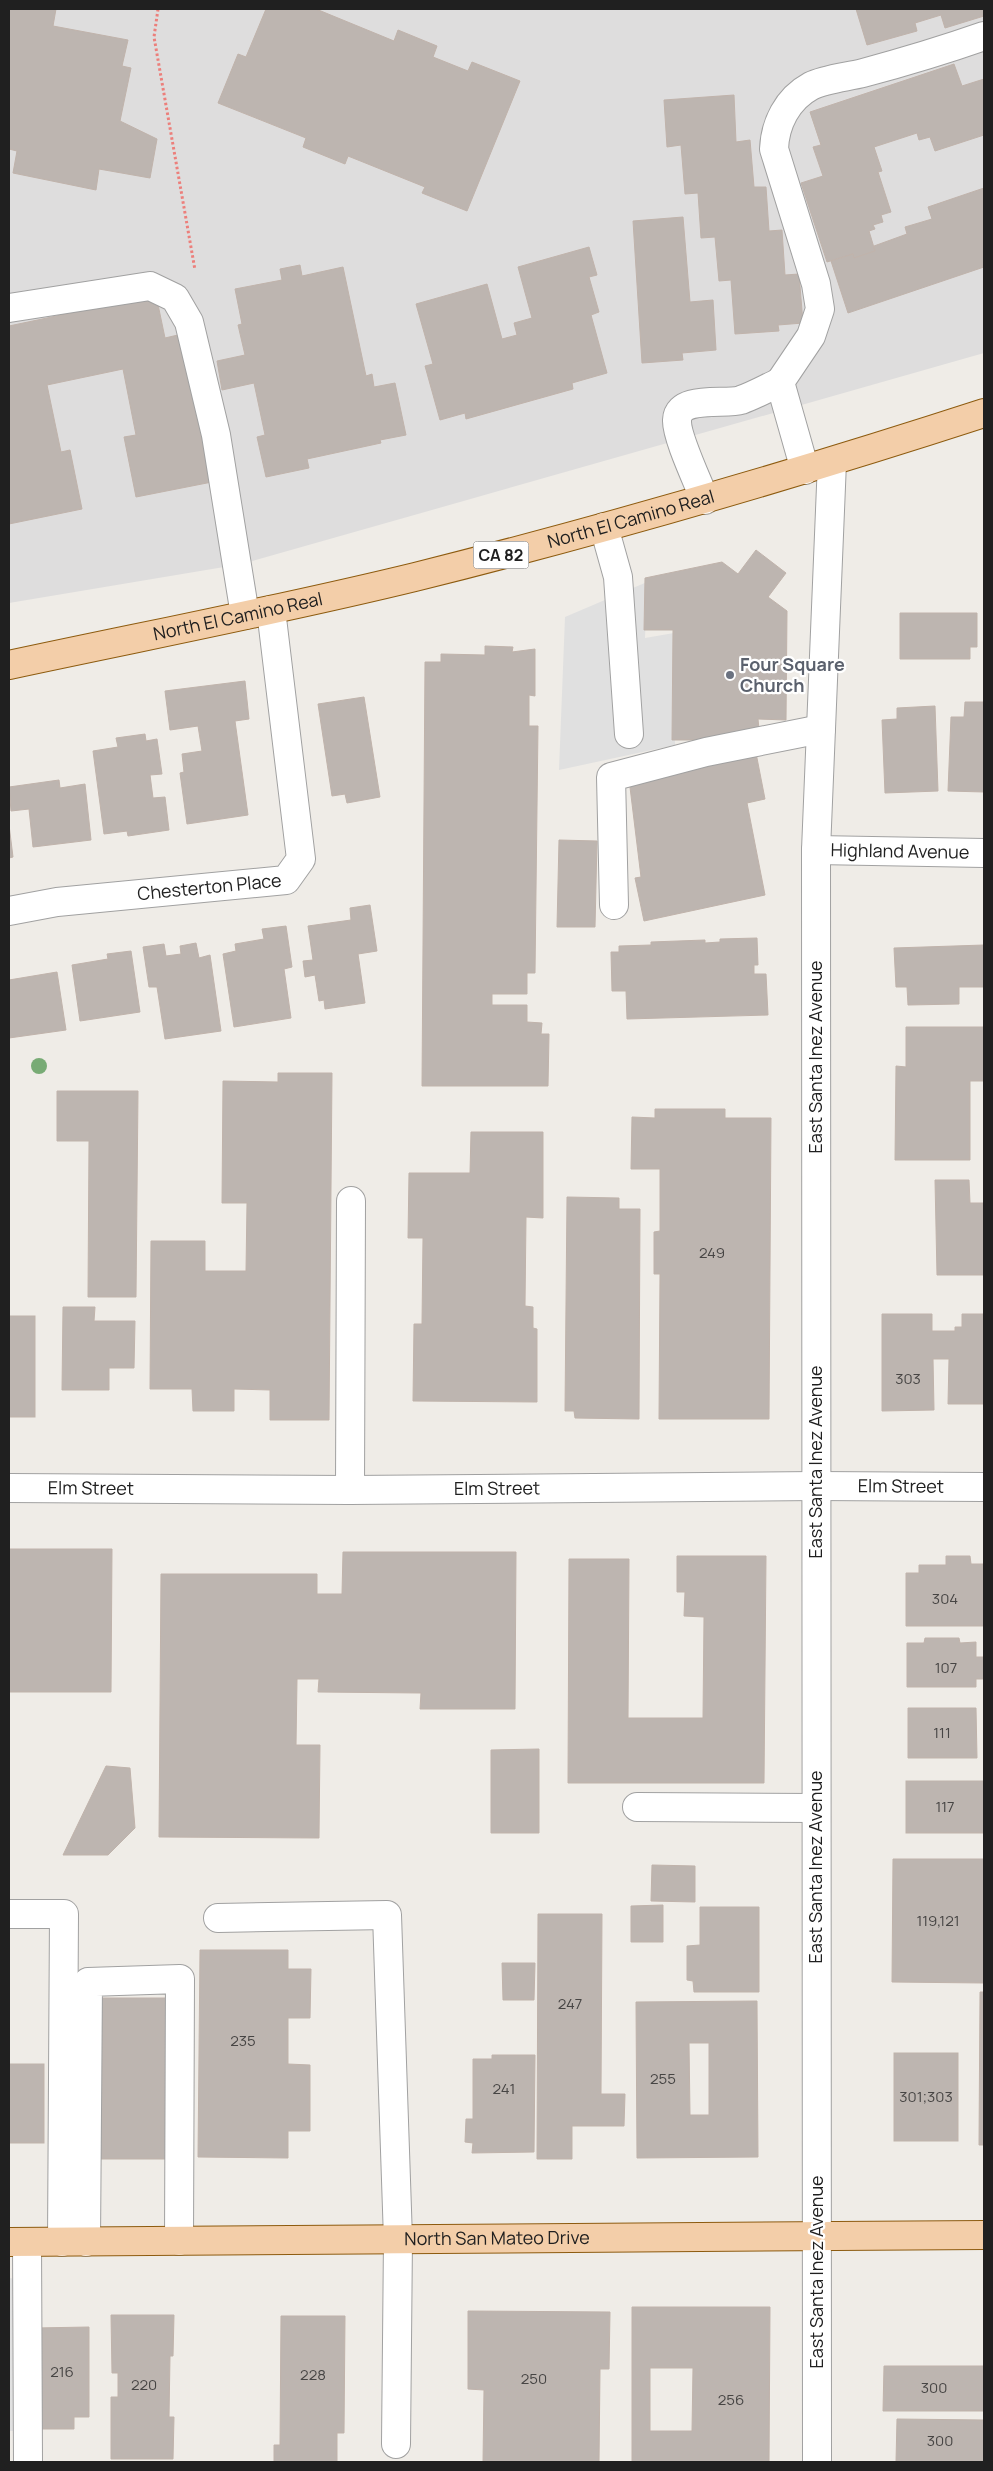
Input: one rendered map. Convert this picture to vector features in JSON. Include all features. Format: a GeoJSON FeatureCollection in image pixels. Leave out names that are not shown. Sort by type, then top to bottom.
{"type":"FeatureCollection","features":[{"type":"Feature","properties":{"kind":"main road","name":"North El Camino Real"},"geometry":{"type":"LineString","coordinates":[[9,665],[271,610],[412,578],[705,500],[832,462],[984,413]]}},
{"type":"Feature","properties":{"kind":"main road","name":"North San Mateo Drive"},"geometry":{"type":"LineString","coordinates":[[18,2242],[984,2235]]}},
{"type":"Feature","properties":{"kind":"street"},"geometry":{"type":"LineString","coordinates":[[705,500],[680,434],[677,418],[679,412],[694,402],[724,403],[740,400],[780,382],[812,336],[820,309],[816,284],[774,149],[774,133],[779,120],[789,105],[811,86],[940,52],[984,36]]}},
{"type":"Feature","properties":{"kind":"street"},"geometry":{"type":"LineString","coordinates":[[9,308],[150,286],[175,298],[189,322],[216,435],[245,615]]}},
{"type":"Feature","properties":{"kind":"street"},"geometry":{"type":"LineString","coordinates":[[780,382],[805,470]]}},
{"type":"Feature","properties":{"kind":"street","name":"East Santa Inez Avenue"},"geometry":{"type":"LineString","coordinates":[[817,2462],[816,850],[832,462]]}},
{"type":"Feature","properties":{"kind":"street"},"geometry":{"type":"LineString","coordinates":[[604,528],[618,577],[629,734]]}},
{"type":"Feature","properties":{"kind":"street","name":"Chesterton Place"},"geometry":{"type":"LineString","coordinates":[[9,911],[57,902],[286,880],[301,859],[271,610]]}},
{"type":"Feature","properties":{"kind":"street"},"geometry":{"type":"LineString","coordinates":[[614,905],[610,777],[706,752],[821,729]]}},
{"type":"Feature","properties":{"kind":"street","name":"Highland Avenue"},"geometry":{"type":"LineString","coordinates":[[816,850],[984,853]]}},
{"type":"Feature","properties":{"kind":"street"},"geometry":{"type":"LineString","coordinates":[[350,1490],[351,1201]]}},
{"type":"Feature","properties":{"kind":"street","name":"Elm Street"},"geometry":{"type":"LineString","coordinates":[[9,1488],[350,1490],[984,1486]]}},
{"type":"Feature","properties":{"kind":"street"},"geometry":{"type":"LineString","coordinates":[[637,1807],[816,1808]]}},
{"type":"Feature","properties":{"kind":"street"},"geometry":{"type":"LineString","coordinates":[[9,1914],[64,1914],[74,2242]]}},
{"type":"Feature","properties":{"kind":"street"},"geometry":{"type":"LineString","coordinates":[[218,1918],[387,1915],[398,2239],[396,2444]]}},
{"type":"Feature","properties":{"kind":"street"},"geometry":{"type":"LineString","coordinates":[[74,2242],[88,1982],[180,1979],[179,2241]]}},
{"type":"Feature","properties":{"kind":"street"},"geometry":{"type":"LineString","coordinates":[[18,2242],[28,2462]]}},
{"type":"Feature","properties":{"kind":"path"},"geometry":{"type":"LineString","coordinates":[[158,9],[154,37],[197,279]]}},
{"type":"Feature","properties":{"kind":"shaded area"},"geometry":{"type":"Polygon","coordinates":[[[9,9],[984,9],[984,353],[242,564],[9,603],[9,9]]]}},
{"type":"Feature","properties":{"kind":"shaded area"},"geometry":{"type":"Polygon","coordinates":[[[647,582],[645,638],[674,633],[675,745],[559,770],[565,617],[647,582]]]}},
{"type":"Feature","properties":{"kind":"shaded area"},"geometry":{"type":"Polygon","coordinates":[[[9,2278],[18,2279],[17,2431],[9,2431],[9,2278]]]}},
{"type":"Feature","properties":{"kind":"building"},"geometry":{"type":"Polygon","coordinates":[[[9,9],[56,9],[53,26],[128,40],[122,66],[131,68],[120,121],[157,139],[150,178],[99,169],[96,190],[13,173],[17,151],[9,149],[9,9]]]}},
{"type":"Feature","properties":{"kind":"building"},"geometry":{"type":"Polygon","coordinates":[[[266,9],[316,9],[394,41],[398,30],[437,46],[433,57],[468,71],[472,62],[520,81],[467,211],[422,193],[425,187],[348,156],[345,164],[303,147],[306,138],[218,103],[238,54],[246,57],[266,9]]]}},
{"type":"Feature","properties":{"kind":"building"},"geometry":{"type":"Polygon","coordinates":[[[856,9],[984,9],[984,16],[945,28],[941,15],[915,23],[917,31],[867,45],[856,9]]]}},
{"type":"Feature","properties":{"kind":"building"},"geometry":{"type":"Polygon","coordinates":[[[954,64],[962,86],[984,79],[984,135],[935,151],[930,137],[919,140],[917,133],[874,147],[882,171],[878,172],[891,212],[881,215],[883,222],[873,225],[875,229],[869,231],[875,251],[854,258],[853,254],[827,262],[801,183],[823,176],[813,147],[821,145],[810,112],[954,64]]]}},
{"type":"Feature","properties":{"kind":"building"},"geometry":{"type":"Polygon","coordinates":[[[734,95],[736,142],[750,140],[754,187],[766,187],[769,231],[782,230],[785,275],[799,274],[803,323],[778,325],[779,331],[735,334],[731,280],[719,281],[715,237],[701,238],[698,193],[685,194],[681,145],[667,147],[664,100],[734,95]]]}},
{"type":"Feature","properties":{"kind":"building"},"geometry":{"type":"Polygon","coordinates":[[[984,188],[984,267],[848,313],[831,261],[853,254],[854,258],[875,251],[874,246],[907,234],[905,227],[932,219],[928,207],[984,188]]]}},
{"type":"Feature","properties":{"kind":"building"},"geometry":{"type":"Polygon","coordinates":[[[683,217],[690,302],[713,300],[716,350],[682,353],[683,360],[642,363],[633,221],[683,217]]]}},
{"type":"Feature","properties":{"kind":"building"},"geometry":{"type":"Polygon","coordinates":[[[589,247],[597,275],[589,277],[599,312],[591,315],[607,373],[572,383],[573,389],[466,419],[465,413],[440,420],[425,366],[433,364],[416,304],[487,284],[502,339],[517,335],[514,323],[532,318],[518,267],[589,247]]]}},
{"type":"Feature","properties":{"kind":"building"},"geometry":{"type":"Polygon","coordinates":[[[300,265],[302,276],[343,267],[366,376],[372,374],[374,387],[395,383],[406,435],[380,440],[381,443],[307,459],[309,468],[266,477],[257,437],[265,435],[254,383],[222,390],[217,361],[245,355],[238,325],[242,324],[235,289],[282,280],[280,269],[300,265]]]}},
{"type":"Feature","properties":{"kind":"building"},"geometry":{"type":"Polygon","coordinates":[[[156,295],[165,338],[182,334],[212,482],[136,497],[124,437],[136,435],[123,369],[47,385],[61,452],[70,450],[82,509],[9,524],[9,326],[156,295]]]}},
{"type":"Feature","properties":{"kind":"building","name":"Four Square Church"},"geometry":{"type":"Polygon","coordinates":[[[756,550],[786,573],[768,597],[787,611],[786,720],[758,719],[759,729],[696,747],[697,740],[672,740],[673,630],[644,630],[645,578],[722,562],[738,574],[756,550]]]}},
{"type":"Feature","properties":{"kind":"building"},"geometry":{"type":"Polygon","coordinates":[[[900,613],[977,613],[977,647],[970,647],[970,659],[900,659],[900,613]]]}},
{"type":"Feature","properties":{"kind":"building"},"geometry":{"type":"Polygon","coordinates":[[[485,646],[513,647],[512,652],[535,649],[535,696],[529,695],[529,726],[538,726],[535,973],[527,973],[527,994],[492,994],[492,1005],[527,1005],[527,1022],[542,1023],[541,1034],[549,1034],[548,1086],[422,1086],[425,662],[441,662],[441,654],[485,655],[485,646]]]}},
{"type":"Feature","properties":{"kind":"building"},"geometry":{"type":"Polygon","coordinates":[[[245,681],[249,719],[235,721],[248,815],[187,824],[180,773],[184,772],[182,754],[202,751],[198,726],[170,730],[165,691],[245,681]]]}},
{"type":"Feature","properties":{"kind":"building"},"geometry":{"type":"Polygon","coordinates":[[[364,697],[380,797],[347,803],[345,794],[332,796],[318,704],[364,697]]]}},
{"type":"Feature","properties":{"kind":"building"},"geometry":{"type":"Polygon","coordinates":[[[965,702],[984,702],[984,792],[948,791],[951,717],[964,717],[965,702]]]}},
{"type":"Feature","properties":{"kind":"building"},"geometry":{"type":"Polygon","coordinates":[[[935,706],[938,791],[885,793],[882,720],[897,719],[897,708],[935,706]]]}},
{"type":"Feature","properties":{"kind":"building"},"geometry":{"type":"Polygon","coordinates":[[[145,734],[146,741],[157,739],[162,774],[150,775],[153,798],[165,797],[169,830],[128,836],[127,831],[104,834],[93,751],[118,747],[116,738],[145,734]]]}},
{"type":"Feature","properties":{"kind":"building"},"geometry":{"type":"Polygon","coordinates":[[[756,753],[765,799],[747,803],[765,895],[644,921],[635,878],[641,877],[629,779],[756,753]]]}},
{"type":"Feature","properties":{"kind":"building"},"geometry":{"type":"Polygon","coordinates":[[[59,780],[60,788],[85,784],[91,840],[33,847],[29,809],[11,811],[9,787],[59,780]]]}},
{"type":"Feature","properties":{"kind":"building"},"geometry":{"type":"Polygon","coordinates":[[[9,825],[13,857],[9,858],[9,825]]]}},
{"type":"Feature","properties":{"kind":"building"},"geometry":{"type":"Polygon","coordinates":[[[559,840],[597,841],[595,927],[557,927],[559,840]]]}},
{"type":"Feature","properties":{"kind":"building"},"geometry":{"type":"Polygon","coordinates":[[[370,905],[377,951],[358,954],[365,1003],[325,1009],[324,1000],[319,1001],[315,975],[305,977],[303,961],[313,960],[308,926],[351,920],[350,908],[370,905]]]}},
{"type":"Feature","properties":{"kind":"building"},"geometry":{"type":"Polygon","coordinates":[[[286,926],[292,967],[284,969],[291,1018],[234,1027],[223,954],[236,951],[235,944],[264,939],[262,929],[286,926]]]}},
{"type":"Feature","properties":{"kind":"building"},"geometry":{"type":"Polygon","coordinates":[[[757,938],[758,965],[754,965],[754,974],[766,974],[768,1015],[627,1019],[626,991],[612,991],[611,952],[619,952],[619,946],[651,945],[651,942],[705,940],[705,943],[720,942],[720,939],[757,938]]]}},
{"type":"Feature","properties":{"kind":"building"},"geometry":{"type":"Polygon","coordinates":[[[196,943],[199,958],[210,955],[221,1031],[165,1039],[157,987],[149,987],[143,947],[164,944],[166,956],[181,954],[180,946],[196,943]]]}},
{"type":"Feature","properties":{"kind":"building"},"geometry":{"type":"Polygon","coordinates":[[[984,945],[984,987],[959,987],[959,1004],[908,1005],[907,987],[896,987],[894,948],[984,945]]]}},
{"type":"Feature","properties":{"kind":"building"},"geometry":{"type":"Polygon","coordinates":[[[131,951],[140,1012],[80,1021],[72,965],[108,959],[107,954],[131,951]]]}},
{"type":"Feature","properties":{"kind":"building"},"geometry":{"type":"Polygon","coordinates":[[[57,972],[66,1030],[9,1038],[9,980],[57,972]]]}},
{"type":"Feature","properties":{"kind":"building"},"geometry":{"type":"Polygon","coordinates":[[[906,1027],[984,1027],[984,1081],[970,1081],[970,1160],[895,1160],[896,1066],[906,1067],[906,1027]]]}},
{"type":"Feature","properties":{"kind":"building"},"geometry":{"type":"Polygon","coordinates":[[[278,1073],[332,1073],[329,1420],[270,1420],[270,1390],[234,1389],[234,1411],[193,1411],[192,1389],[150,1389],[151,1241],[205,1241],[205,1271],[246,1271],[247,1203],[222,1203],[223,1081],[278,1082],[278,1073]]]}},
{"type":"Feature","properties":{"kind":"building"},"geometry":{"type":"Polygon","coordinates":[[[57,1091],[138,1091],[136,1297],[88,1297],[89,1141],[57,1141],[57,1091]]]}},
{"type":"Feature","properties":{"kind":"building"},"geometry":{"type":"Polygon","coordinates":[[[655,1109],[725,1109],[725,1118],[771,1118],[769,1419],[659,1419],[660,1274],[654,1274],[654,1232],[660,1231],[660,1169],[631,1169],[632,1117],[655,1118],[655,1109]]]}},
{"type":"Feature","properties":{"kind":"building"},"geometry":{"type":"Polygon","coordinates":[[[471,1132],[543,1132],[543,1218],[526,1217],[525,1306],[533,1307],[533,1328],[537,1329],[537,1402],[413,1401],[414,1324],[422,1324],[423,1238],[408,1238],[409,1173],[470,1173],[471,1132]]]}},
{"type":"Feature","properties":{"kind":"building"},"geometry":{"type":"Polygon","coordinates":[[[935,1180],[969,1180],[970,1203],[984,1203],[984,1275],[937,1275],[935,1180]]]}},
{"type":"Feature","properties":{"kind":"building"},"geometry":{"type":"Polygon","coordinates":[[[567,1197],[619,1198],[619,1209],[640,1209],[639,1419],[575,1418],[574,1411],[565,1411],[567,1197]]]}},
{"type":"Feature","properties":{"kind":"building"},"geometry":{"type":"Polygon","coordinates":[[[63,1307],[95,1307],[94,1321],[135,1321],[134,1368],[109,1368],[109,1390],[62,1390],[63,1307]]]}},
{"type":"Feature","properties":{"kind":"building"},"geometry":{"type":"Polygon","coordinates":[[[882,1314],[932,1314],[932,1331],[955,1331],[955,1327],[962,1327],[962,1314],[984,1314],[984,1404],[948,1404],[949,1359],[933,1359],[934,1410],[882,1411],[882,1314]]]}},
{"type":"Feature","properties":{"kind":"building"},"geometry":{"type":"Polygon","coordinates":[[[9,1316],[35,1316],[35,1417],[9,1417],[9,1316]]]}},
{"type":"Feature","properties":{"kind":"building"},"geometry":{"type":"Polygon","coordinates":[[[9,1549],[112,1549],[111,1692],[9,1692],[9,1549]]]}},
{"type":"Feature","properties":{"kind":"building"},"geometry":{"type":"Polygon","coordinates":[[[343,1552],[516,1552],[515,1709],[420,1709],[421,1693],[318,1692],[319,1679],[297,1679],[296,1745],[320,1745],[319,1838],[159,1837],[161,1574],[317,1574],[317,1594],[342,1594],[343,1552]]]}},
{"type":"Feature","properties":{"kind":"building"},"geometry":{"type":"Polygon","coordinates":[[[677,1556],[766,1556],[764,1783],[568,1783],[569,1559],[629,1559],[628,1718],[703,1718],[704,1617],[684,1616],[685,1592],[677,1592],[677,1556]]]}},
{"type":"Feature","properties":{"kind":"building"},"geometry":{"type":"Polygon","coordinates":[[[946,1556],[970,1556],[971,1564],[984,1564],[984,1626],[906,1626],[906,1573],[919,1573],[919,1565],[946,1565],[946,1556]]]}},
{"type":"Feature","properties":{"kind":"building"},"geometry":{"type":"Polygon","coordinates":[[[925,1638],[959,1638],[960,1643],[976,1642],[976,1657],[984,1657],[984,1679],[976,1679],[976,1687],[907,1687],[907,1643],[924,1643],[925,1638]]]}},
{"type":"Feature","properties":{"kind":"building"},"geometry":{"type":"Polygon","coordinates":[[[908,1708],[976,1708],[977,1758],[908,1758],[908,1708]]]}},
{"type":"Feature","properties":{"kind":"building"},"geometry":{"type":"Polygon","coordinates":[[[539,1749],[539,1833],[491,1833],[491,1750],[539,1749]]]}},
{"type":"Feature","properties":{"kind":"building"},"geometry":{"type":"Polygon","coordinates":[[[106,1766],[130,1768],[135,1828],[108,1855],[63,1855],[106,1766]]]}},
{"type":"Feature","properties":{"kind":"building"},"geometry":{"type":"Polygon","coordinates":[[[906,1781],[984,1781],[984,1833],[906,1833],[906,1781]]]}},
{"type":"Feature","properties":{"kind":"building"},"geometry":{"type":"Polygon","coordinates":[[[893,1859],[984,1859],[984,1983],[892,1982],[893,1859]]]}},
{"type":"Feature","properties":{"kind":"building"},"geometry":{"type":"Polygon","coordinates":[[[652,1865],[695,1866],[695,1902],[651,1901],[652,1865]]]}},
{"type":"Feature","properties":{"kind":"building"},"geometry":{"type":"Polygon","coordinates":[[[663,1905],[663,1942],[631,1942],[631,1906],[663,1905]]]}},
{"type":"Feature","properties":{"kind":"building"},"geometry":{"type":"Polygon","coordinates":[[[700,1907],[759,1907],[759,1992],[694,1992],[693,1981],[687,1980],[687,1946],[700,1945],[700,1907]]]}},
{"type":"Feature","properties":{"kind":"building"},"geometry":{"type":"Polygon","coordinates":[[[538,1914],[602,1914],[601,2094],[625,2094],[624,2126],[572,2126],[572,2159],[537,2159],[538,1914]]]}},
{"type":"Feature","properties":{"kind":"building"},"geometry":{"type":"Polygon","coordinates":[[[200,1950],[288,1950],[288,1969],[311,1969],[310,2018],[288,2018],[288,2064],[310,2065],[310,2131],[288,2131],[288,2158],[198,2157],[200,1950]]]}},
{"type":"Feature","properties":{"kind":"building"},"geometry":{"type":"Polygon","coordinates":[[[502,1963],[535,1963],[534,2000],[503,2000],[502,1963]]]}},
{"type":"Feature","properties":{"kind":"building"},"geometry":{"type":"Polygon","coordinates":[[[980,1992],[984,1992],[984,2145],[979,2145],[980,1992]]]}},
{"type":"Feature","properties":{"kind":"building"},"geometry":{"type":"Polygon","coordinates":[[[94,1998],[172,1998],[171,2159],[93,2159],[94,1998]]]}},
{"type":"Feature","properties":{"kind":"building"},"geometry":{"type":"Polygon","coordinates":[[[757,2001],[758,2157],[637,2158],[636,2002],[757,2001]],[[689,2043],[690,2115],[709,2115],[709,2043],[689,2043]]]}},
{"type":"Feature","properties":{"kind":"building"},"geometry":{"type":"Polygon","coordinates":[[[894,2053],[958,2053],[958,2141],[894,2141],[894,2053]]]}},
{"type":"Feature","properties":{"kind":"building"},"geometry":{"type":"Polygon","coordinates":[[[492,2055],[535,2055],[534,2152],[472,2153],[473,2143],[465,2142],[466,2119],[473,2119],[473,2059],[492,2059],[492,2055]]]}},
{"type":"Feature","properties":{"kind":"building"},"geometry":{"type":"Polygon","coordinates":[[[9,2064],[44,2064],[44,2143],[9,2143],[9,2064]]]}},
{"type":"Feature","properties":{"kind":"building"},"geometry":{"type":"Polygon","coordinates":[[[632,2307],[770,2307],[769,2462],[632,2462],[632,2307]],[[650,2368],[650,2431],[692,2431],[693,2368],[650,2368]]]}},
{"type":"Feature","properties":{"kind":"building"},"geometry":{"type":"Polygon","coordinates":[[[468,2311],[610,2312],[609,2369],[600,2369],[599,2462],[483,2462],[484,2390],[468,2389],[468,2311]]]}},
{"type":"Feature","properties":{"kind":"building"},"geometry":{"type":"Polygon","coordinates":[[[111,2315],[174,2315],[173,2356],[170,2356],[169,2417],[174,2417],[173,2459],[111,2459],[111,2397],[118,2397],[118,2373],[112,2373],[111,2315]]]}},
{"type":"Feature","properties":{"kind":"building"},"geometry":{"type":"Polygon","coordinates":[[[281,2316],[345,2316],[344,2433],[337,2433],[337,2462],[274,2462],[274,2445],[280,2445],[281,2316]]]}},
{"type":"Feature","properties":{"kind":"building"},"geometry":{"type":"Polygon","coordinates":[[[89,2327],[89,2417],[74,2417],[74,2429],[42,2429],[42,2418],[35,2418],[35,2328],[89,2327]]]}},
{"type":"Feature","properties":{"kind":"building"},"geometry":{"type":"Polygon","coordinates":[[[884,2366],[984,2366],[984,2411],[883,2411],[884,2366]]]}},
{"type":"Feature","properties":{"kind":"building"},"geometry":{"type":"Polygon","coordinates":[[[897,2419],[984,2420],[984,2462],[896,2462],[897,2419]]]}},
{"type":"Feature","properties":{"kind":"place","name":"Four Square Church"},"geometry":{"type":"Point","coordinates":[730,675]}}]}
